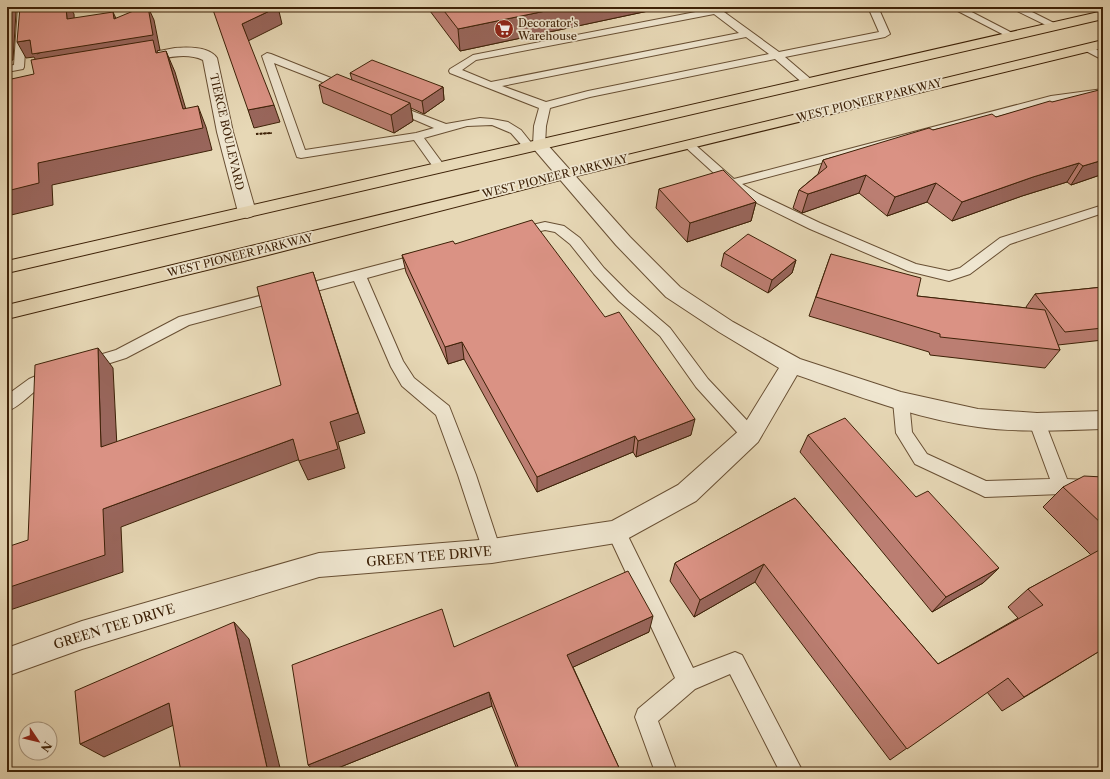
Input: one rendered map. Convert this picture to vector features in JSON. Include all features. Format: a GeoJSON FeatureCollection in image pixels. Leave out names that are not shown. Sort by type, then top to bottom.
{"type":"FeatureCollection","features":[{"type":"Feature","properties":{"kind":"main road"},"geometry":{"type":"LineString","coordinates":[[7,267],[1103,15]]}},
{"type":"Feature","properties":{"kind":"main road","name":"WEST PIONEER PARKWAY"},"geometry":{"type":"LineString","coordinates":[[7,312],[688,144],[1099,48]]}},
{"type":"Feature","properties":{"kind":"street","name":"TIERCE BOULEVARD"},"geometry":{"type":"LineString","coordinates":[[122,62],[183,52],[200,52],[210,58],[225,132],[247,212]]}},
{"type":"Feature","properties":{"kind":"street"},"geometry":{"type":"LineString","coordinates":[[7,80],[30,77]]}},
{"type":"Feature","properties":{"kind":"street"},"geometry":{"type":"LineString","coordinates":[[534,146],[564,174],[623,240],[673,292],[726,327],[792,365],[901,401],[978,418],[1037,422],[1103,420]]}},
{"type":"Feature","properties":{"kind":"street","name":"GREEN TEE DRIVE"},"geometry":{"type":"LineString","coordinates":[[7,662],[82,635],[319,565],[492,551],[616,532],[687,493],[750,435],[792,365]]}},
{"type":"Feature","properties":{"kind":"lane"},"geometry":{"type":"LineString","coordinates":[[7,69],[19,67],[23,7]]}},
{"type":"Feature","properties":{"kind":"lane"},"geometry":{"type":"LineString","coordinates":[[740,7],[716,9],[473,58],[454,71],[545,106],[588,94],[885,34],[873,7]]}},
{"type":"Feature","properties":{"kind":"lane"},"geometry":{"type":"LineString","coordinates":[[955,7],[1012,36]]}},
{"type":"Feature","properties":{"kind":"lane"},"geometry":{"type":"LineString","coordinates":[[1014,7],[1055,26]]}},
{"type":"Feature","properties":{"kind":"lane"},"geometry":{"type":"LineString","coordinates":[[716,9],[777,56],[809,83]]}},
{"type":"Feature","properties":{"kind":"lane"},"geometry":{"type":"LineString","coordinates":[[490,85],[748,34]]}},
{"type":"Feature","properties":{"kind":"lane"},"geometry":{"type":"LineString","coordinates":[[361,94],[267,56],[301,154],[417,136],[479,122],[494,122],[515,131],[534,146],[545,106]]}},
{"type":"Feature","properties":{"kind":"lane"},"geometry":{"type":"LineString","coordinates":[[732,183],[1051,99],[1103,92]]}},
{"type":"Feature","properties":{"kind":"lane"},"geometry":{"type":"LineString","coordinates":[[382,103],[447,129]]}},
{"type":"Feature","properties":{"kind":"lane"},"geometry":{"type":"LineString","coordinates":[[417,136],[440,168]]}},
{"type":"Feature","properties":{"kind":"lane"},"geometry":{"type":"LineString","coordinates":[[688,144],[732,183],[755,197],[802,220],[914,268],[949,276],[964,271],[1005,241],[1103,209]]}},
{"type":"Feature","properties":{"kind":"lane"},"geometry":{"type":"LineString","coordinates":[[506,236],[545,226],[559,229],[575,241],[614,287],[665,332],[702,383],[750,435]]}},
{"type":"Feature","properties":{"kind":"lane"},"geometry":{"type":"LineString","coordinates":[[7,405],[19,393],[44,377],[121,354],[184,321],[436,254]]}},
{"type":"Feature","properties":{"kind":"lane"},"geometry":{"type":"LineString","coordinates":[[359,275],[396,363],[408,382],[442,411],[467,475],[492,551]]}},
{"type":"Feature","properties":{"kind":"lane"},"geometry":{"type":"LineString","coordinates":[[901,401],[904,433],[921,459],[985,489],[1062,486],[1103,489]]}},
{"type":"Feature","properties":{"kind":"lane"},"geometry":{"type":"LineString","coordinates":[[1037,422],[1062,486]]}},
{"type":"Feature","properties":{"kind":"lane"},"geometry":{"type":"LineString","coordinates":[[616,532],[688,681]]}},
{"type":"Feature","properties":{"kind":"lane"},"geometry":{"type":"LineString","coordinates":[[666,772],[646,717],[688,681],[735,662],[792,772]]}},
{"type":"Feature","properties":{"kind":"building"},"geometry":{"type":"Polygon","coordinates":[[[20,7],[66,7],[67,19],[113,12],[114,19],[143,7],[148,7],[153,35],[32,54],[30,40],[17,42],[20,7]]]}},
{"type":"Feature","properties":{"kind":"building"},"geometry":{"type":"Polygon","coordinates":[[[212,7],[278,7],[242,24],[274,105],[248,110],[212,7]]]}},
{"type":"Feature","properties":{"kind":"building"},"geometry":{"type":"Polygon","coordinates":[[[441,7],[565,7],[458,29],[441,7]]]}},
{"type":"Feature","properties":{"kind":"building"},"geometry":{"type":"Polygon","coordinates":[[[153,40],[156,53],[166,51],[183,109],[198,106],[203,128],[38,163],[39,183],[7,191],[7,80],[34,74],[31,60],[153,40]]]}},
{"type":"Feature","properties":{"kind":"building"},"geometry":{"type":"Polygon","coordinates":[[[372,60],[443,87],[422,101],[350,73],[372,60]]]}},
{"type":"Feature","properties":{"kind":"building"},"geometry":{"type":"Polygon","coordinates":[[[337,74],[410,103],[391,115],[319,85],[337,74]]]}},
{"type":"Feature","properties":{"kind":"building"},"geometry":{"type":"Polygon","coordinates":[[[1103,89],[1103,160],[1083,166],[1079,163],[1033,177],[962,202],[936,183],[895,197],[866,175],[808,194],[799,190],[827,167],[823,160],[929,128],[933,130],[992,114],[996,117],[1050,101],[1052,102],[1103,89]]]}},
{"type":"Feature","properties":{"kind":"building"},"geometry":{"type":"Polygon","coordinates":[[[723,170],[756,202],[690,223],[659,189],[723,170]]]}},
{"type":"Feature","properties":{"kind":"building"},"geometry":{"type":"Polygon","coordinates":[[[532,220],[605,317],[619,312],[695,419],[638,441],[635,436],[537,477],[462,342],[445,347],[402,255],[453,241],[455,244],[532,220]]]}},
{"type":"Feature","properties":{"kind":"building"},"geometry":{"type":"Polygon","coordinates":[[[748,234],[796,260],[772,280],[724,253],[748,234]]]}},
{"type":"Feature","properties":{"kind":"building"},"geometry":{"type":"Polygon","coordinates":[[[831,254],[921,278],[917,296],[1045,310],[1060,350],[940,337],[940,334],[816,297],[831,254]]]}},
{"type":"Feature","properties":{"kind":"building"},"geometry":{"type":"Polygon","coordinates":[[[313,272],[358,413],[330,422],[338,449],[299,461],[293,439],[103,509],[105,555],[7,588],[7,547],[28,540],[35,365],[98,348],[101,447],[281,385],[257,287],[313,272]]]}},
{"type":"Feature","properties":{"kind":"building"},"geometry":{"type":"Polygon","coordinates":[[[1103,287],[1103,328],[1065,332],[1035,294],[1103,287]]]}},
{"type":"Feature","properties":{"kind":"building"},"geometry":{"type":"Polygon","coordinates":[[[845,418],[916,497],[928,491],[999,568],[946,597],[808,435],[845,418]]]}},
{"type":"Feature","properties":{"kind":"building"},"geometry":{"type":"Polygon","coordinates":[[[1084,476],[1103,477],[1103,525],[1063,487],[1084,476]]]}},
{"type":"Feature","properties":{"kind":"building"},"geometry":{"type":"Polygon","coordinates":[[[795,498],[938,664],[1043,605],[1028,589],[1103,548],[1103,649],[1024,697],[1008,678],[907,749],[764,564],[700,600],[675,563],[795,498]]]}},
{"type":"Feature","properties":{"kind":"building"},"geometry":{"type":"Polygon","coordinates":[[[628,571],[653,616],[567,655],[621,772],[520,772],[489,692],[308,765],[292,665],[442,609],[454,647],[628,571]]]}},
{"type":"Feature","properties":{"kind":"building"},"geometry":{"type":"Polygon","coordinates":[[[234,622],[268,772],[181,772],[169,703],[80,744],[75,691],[234,622]]]}},
{"type":"Feature","properties":{"kind":"place","name":"Decorator's Warehouse"},"geometry":{"type":"Point","coordinates":[504,29]}}]}
